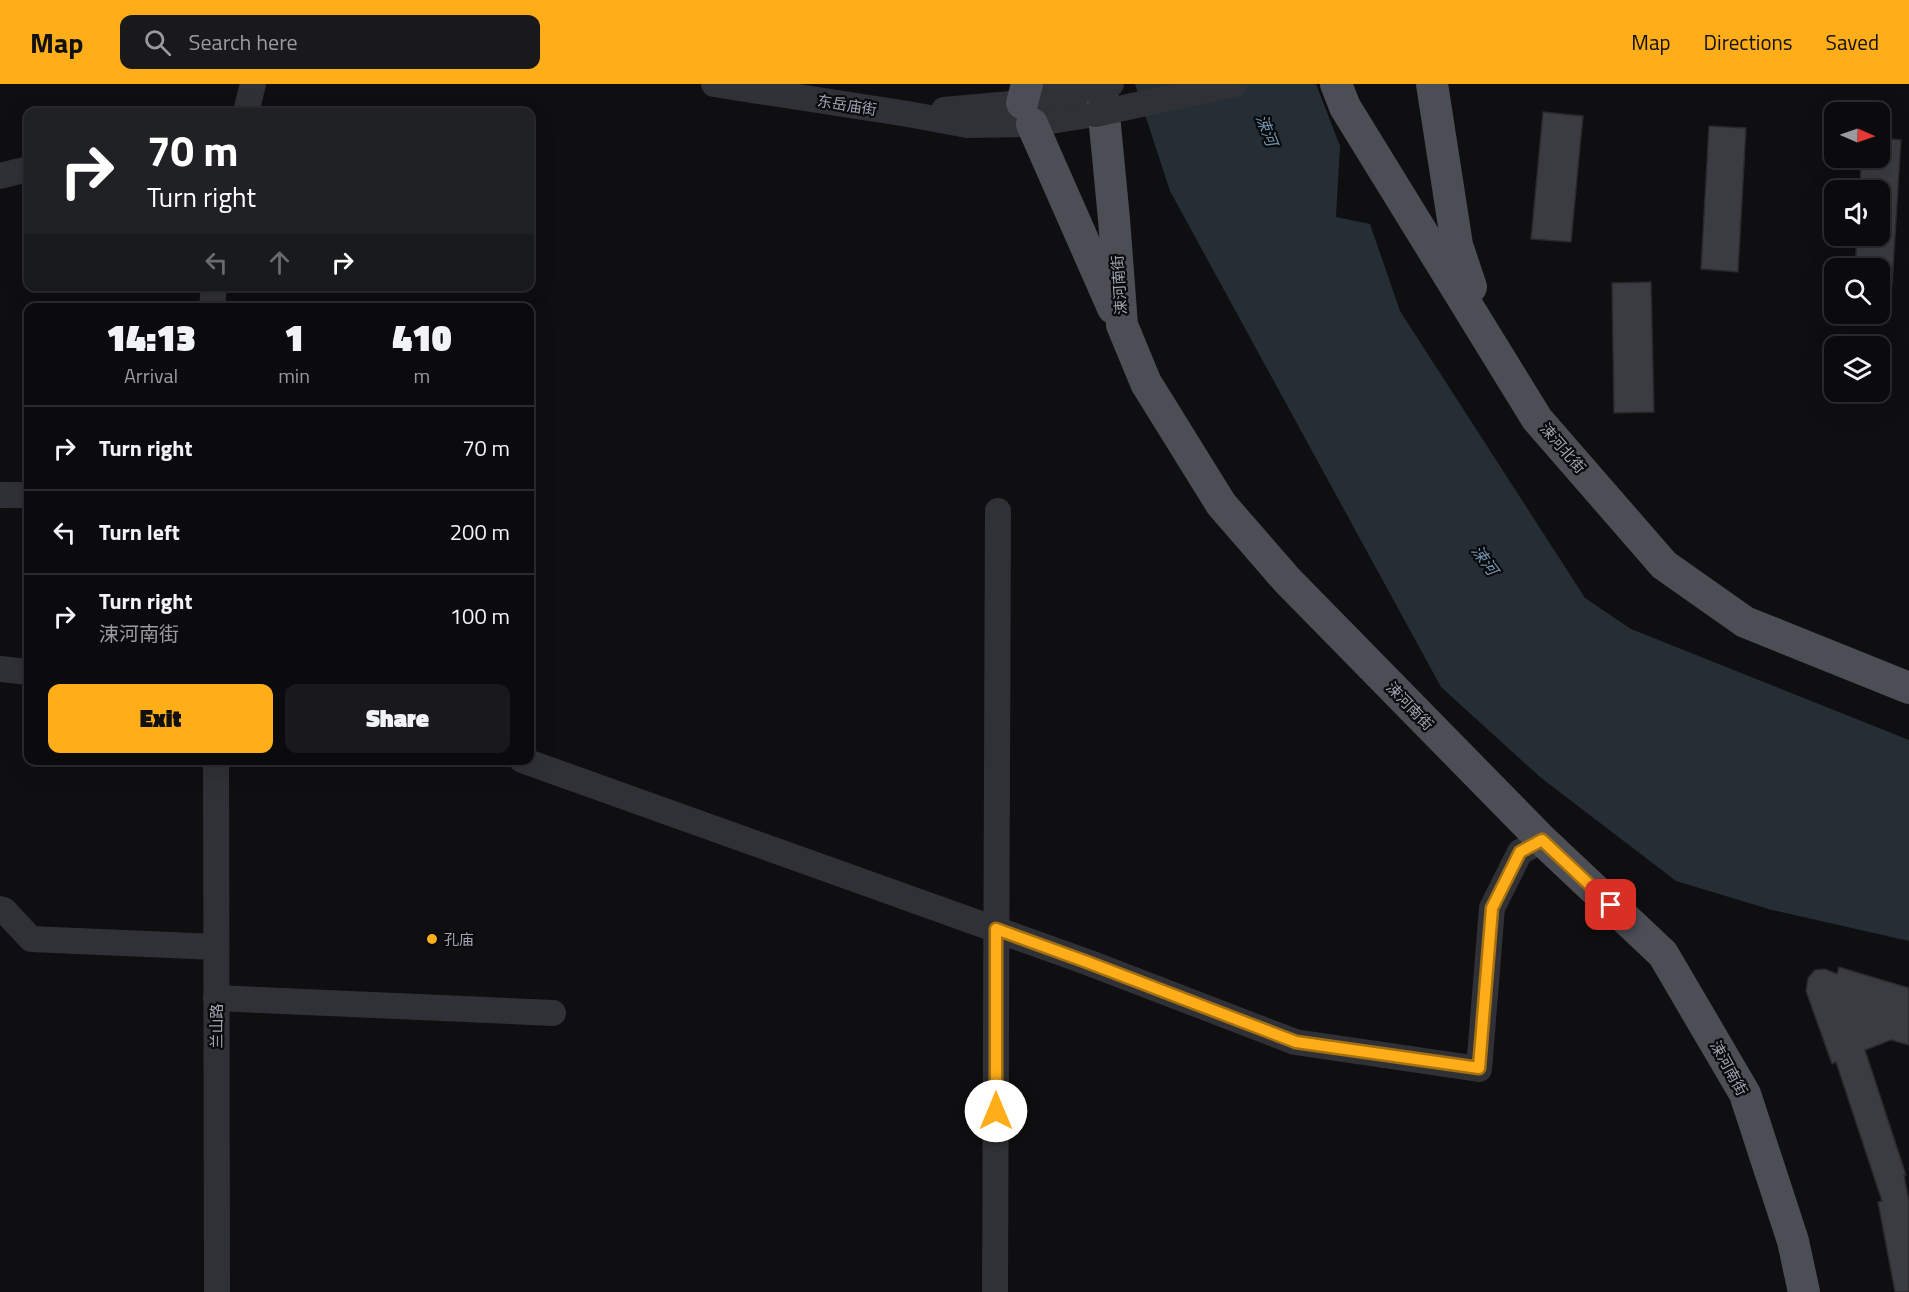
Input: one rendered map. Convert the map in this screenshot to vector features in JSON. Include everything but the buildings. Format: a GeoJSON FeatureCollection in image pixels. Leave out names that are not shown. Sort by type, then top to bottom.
{"type":"FeatureCollection","features":[{"type":"Feature","properties":{"kind":"main road","name":"涑河北街"},"geometry":{"type":"LineString","coordinates":[[1336,84],[1345,107],[1537,418],[1664,565],[1745,622],[1909,688]]}},
{"type":"Feature","properties":{"kind":"main road"},"geometry":{"type":"LineString","coordinates":[[1398,192],[1419,198],[1428,196],[1431,180],[1414,84]]}},
{"type":"Feature","properties":{"kind":"main road"},"geometry":{"type":"LineString","coordinates":[[1432,84],[1457,246],[1485,334]]}},
{"type":"Feature","properties":{"kind":"main road","name":"涑河南街"},"geometry":{"type":"LineString","coordinates":[[1099,93],[1114,219],[1122,325],[1146,383],[1221,504],[1279,571],[1542,840],[1663,954],[1745,1094],[1793,1241],[1804,1292]]}},
{"type":"Feature","properties":{"kind":"main road"},"geometry":{"type":"LineString","coordinates":[[1035,102],[1051,135],[1088,230],[1101,231],[1114,219]]}},
{"type":"Feature","properties":{"kind":"main road"},"geometry":{"type":"LineString","coordinates":[[1035,102],[1146,383]]}},
{"type":"Feature","properties":{"kind":"street"},"geometry":{"type":"LineString","coordinates":[[247,108],[254,84]]}},
{"type":"Feature","properties":{"kind":"street","name":"东岳庙街"},"geometry":{"type":"LineString","coordinates":[[714,84],[766,88],[968,125],[1035,102],[1099,93],[1235,84]]}},
{"type":"Feature","properties":{"kind":"street"},"geometry":{"type":"LineString","coordinates":[[0,176],[24,170]]}},
{"type":"Feature","properties":{"kind":"street"},"geometry":{"type":"LineString","coordinates":[[0,495],[24,495]]}},
{"type":"Feature","properties":{"kind":"street"},"geometry":{"type":"LineString","coordinates":[[995,1292],[998,511]]}},
{"type":"Feature","properties":{"kind":"street"},"geometry":{"type":"LineString","coordinates":[[0,669],[24,672]]}},
{"type":"Feature","properties":{"kind":"street"},"geometry":{"type":"LineString","coordinates":[[534,764],[1087,962],[1296,1042],[1479,1068],[1492,908],[1520,852],[1542,840]]}},
{"type":"Feature","properties":{"kind":"street","name":"兰山路"},"geometry":{"type":"LineString","coordinates":[[216,765],[217,1292]]}},
{"type":"Feature","properties":{"kind":"street"},"geometry":{"type":"LineString","coordinates":[[0,909],[4,910],[32,939],[216,947]]}},
{"type":"Feature","properties":{"kind":"street"},"geometry":{"type":"LineString","coordinates":[[216,998],[553,1013]]}},
{"type":"Feature","properties":{"kind":"water","name":"涑河"},"geometry":{"type":"Polygon","coordinates":[[[1135,84],[1316,84],[1340,146],[1336,217],[1370,224],[1400,311],[1585,598],[1631,629],[1909,740],[1909,941],[1772,910],[1676,881],[1540,777],[1441,687],[1170,191],[1135,84]]]}},
{"type":"Feature","properties":{"kind":"place","name":"孔庙"},"geometry":{"type":"Point","coordinates":[432,939]}},
{"type":"Feature","properties":{"kind":"route"},"geometry":{"type":"LineString","coordinates":[[996,1111],[996,929],[1296,1042],[1479,1068],[1492,908],[1520,852],[1542,840],[1611,905]]}}]}
